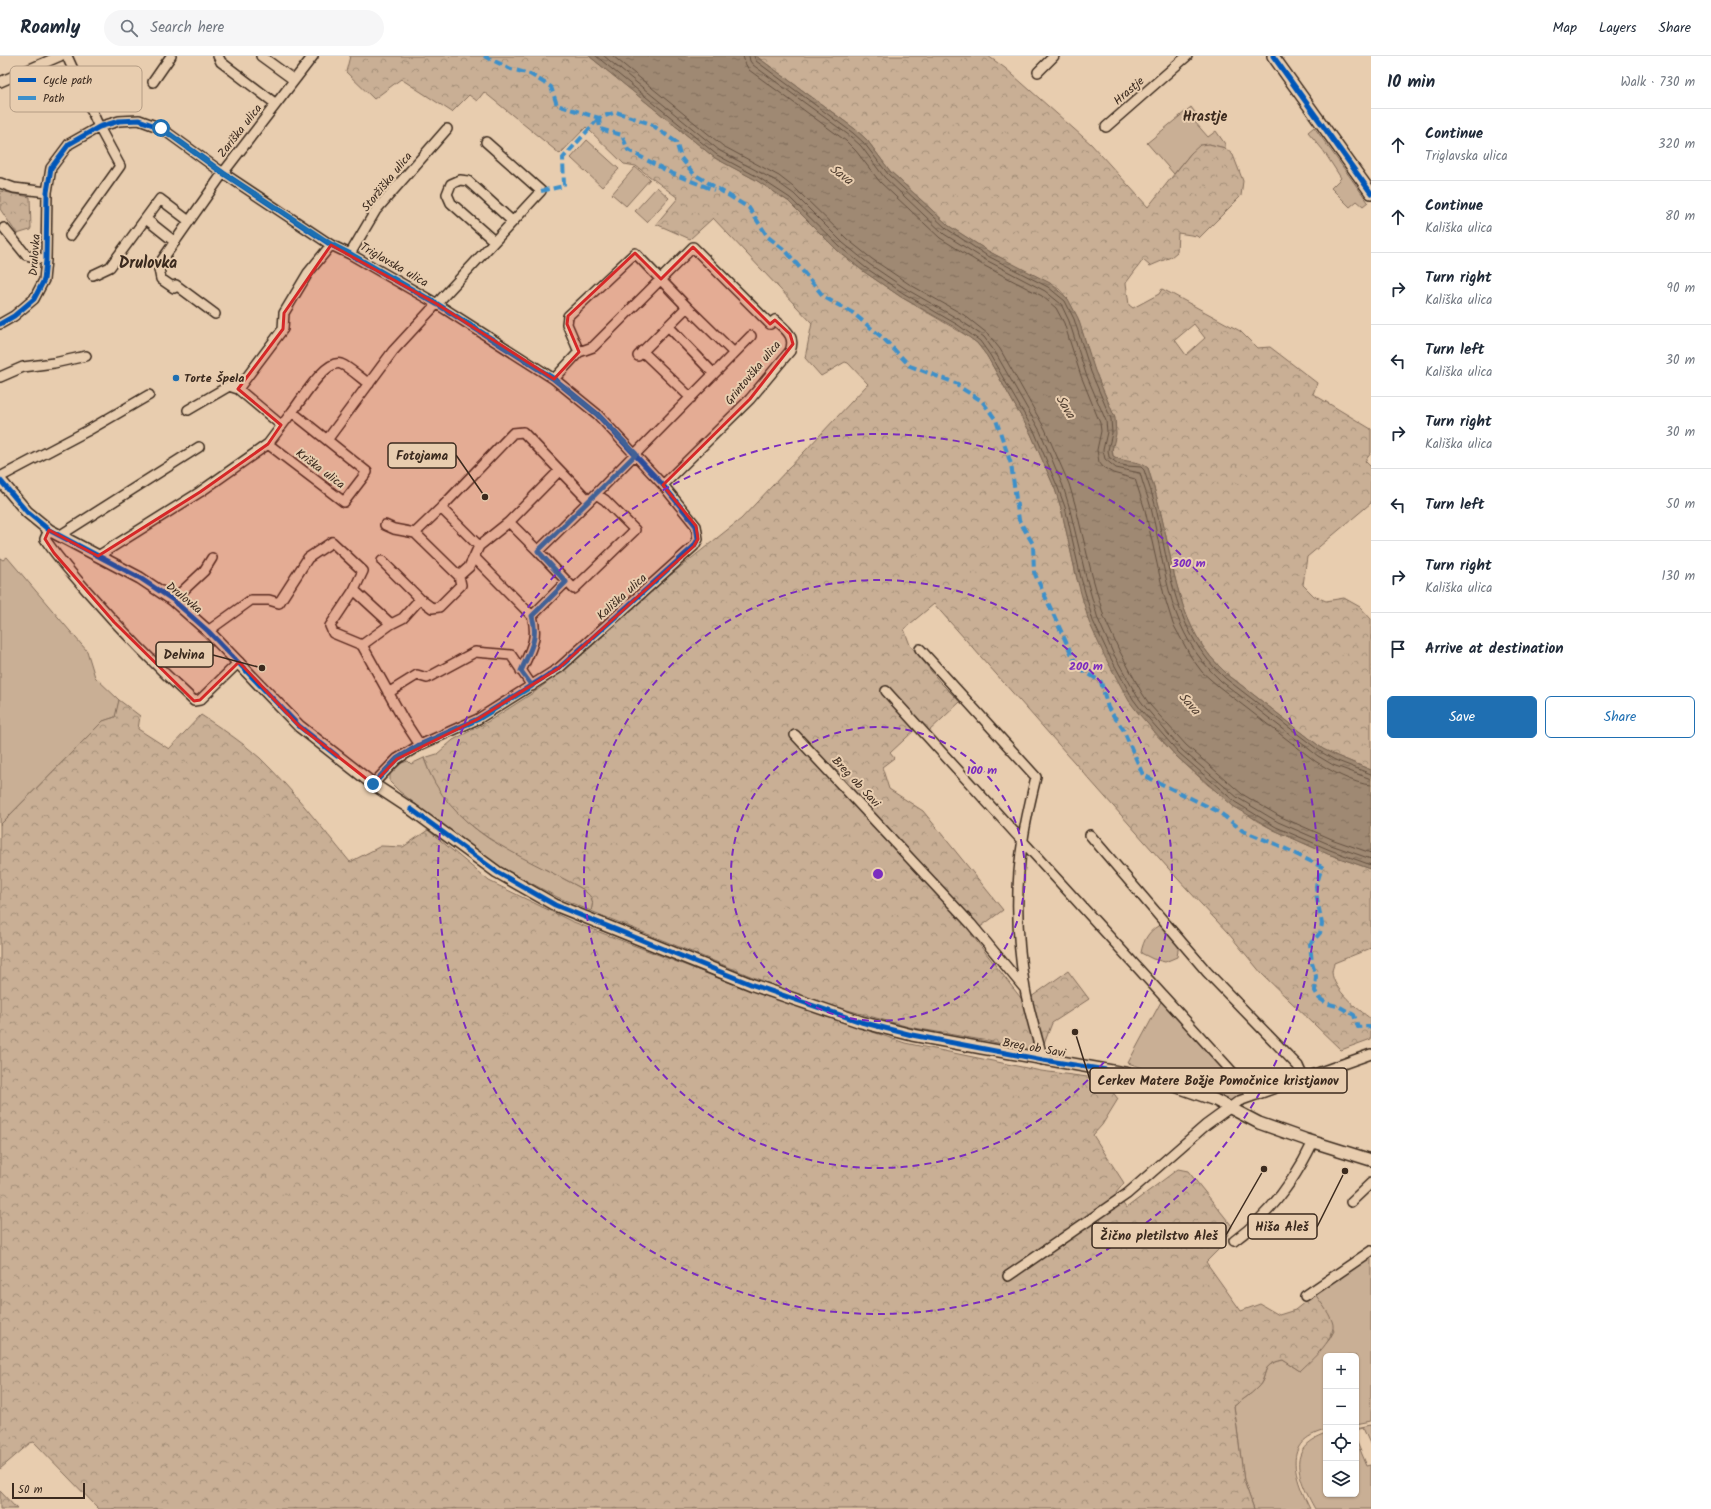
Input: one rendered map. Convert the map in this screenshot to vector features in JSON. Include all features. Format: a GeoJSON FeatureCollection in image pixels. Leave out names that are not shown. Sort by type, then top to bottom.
{"type":"FeatureCollection","features":[{"type":"Feature","properties":{"kind":"street"},"geometry":{"type":"LineString","coordinates":[[37,66],[60,56]]}},
{"type":"Feature","properties":{"kind":"street"},"geometry":{"type":"LineString","coordinates":[[67,56],[72,66]]}},
{"type":"Feature","properties":{"kind":"street"},"geometry":{"type":"LineString","coordinates":[[153,82],[171,56]]}},
{"type":"Feature","properties":{"kind":"street","name":"Zariška ulica"},"geometry":{"type":"LineString","coordinates":[[218,56],[221,62],[276,104]]}},
{"type":"Feature","properties":{"kind":"street"},"geometry":{"type":"LineString","coordinates":[[261,56],[294,80]]}},
{"type":"Feature","properties":{"kind":"street","name":"Zariška ulica"},"geometry":{"type":"LineString","coordinates":[[223,173],[313,56]]}},
{"type":"Feature","properties":{"kind":"street"},"geometry":{"type":"LineString","coordinates":[[1038,72],[1054,56]]}},
{"type":"Feature","properties":{"kind":"street","name":"Hrastje"},"geometry":{"type":"LineString","coordinates":[[1106,127],[1187,56]]}},
{"type":"Feature","properties":{"kind":"street"},"geometry":{"type":"LineString","coordinates":[[1273,56],[1371,193]]}},
{"type":"Feature","properties":{"kind":"street"},"geometry":{"type":"LineString","coordinates":[[0,82],[10,78]]}},
{"type":"Feature","properties":{"kind":"street"},"geometry":{"type":"LineString","coordinates":[[70,236],[120,166],[92,112]]}},
{"type":"Feature","properties":{"kind":"street","name":"Triglavska ulica"},"geometry":{"type":"LineString","coordinates":[[47,192],[51,168],[69,144],[99,127],[119,121],[138,120],[161,128],[223,173],[331,244],[437,304],[554,379]]}},
{"type":"Feature","properties":{"kind":"street","name":"Storžiška ulica"},"geometry":{"type":"LineString","coordinates":[[350,254],[376,210],[447,129]]}},
{"type":"Feature","properties":{"kind":"street"},"geometry":{"type":"LineString","coordinates":[[327,440],[393,351],[541,191],[486,142]]}},
{"type":"Feature","properties":{"kind":"street"},"geometry":{"type":"LineString","coordinates":[[215,314],[176,285],[174,288],[161,279],[160,269],[162,260],[223,173]]}},
{"type":"Feature","properties":{"kind":"street"},"geometry":{"type":"LineString","coordinates":[[494,241],[451,203],[447,194],[451,184],[460,180],[468,181],[512,221]]}},
{"type":"Feature","properties":{"kind":"street"},"geometry":{"type":"LineString","coordinates":[[0,183],[14,188],[47,192]]}},
{"type":"Feature","properties":{"kind":"street","name":"Drulovka"},"geometry":{"type":"LineString","coordinates":[[0,324],[14,316],[34,299],[44,280],[46,260],[47,192]]}},
{"type":"Feature","properties":{"kind":"street"},"geometry":{"type":"LineString","coordinates":[[93,275],[110,266],[160,199],[189,221]]}},
{"type":"Feature","properties":{"kind":"street"},"geometry":{"type":"LineString","coordinates":[[146,219],[175,242]]}},
{"type":"Feature","properties":{"kind":"street","name":"Drulovka"},"geometry":{"type":"LineString","coordinates":[[4,228],[26,255],[46,260]]}},
{"type":"Feature","properties":{"kind":"street"},"geometry":{"type":"LineString","coordinates":[[238,389],[283,329],[284,313],[308,273],[331,244]]}},
{"type":"Feature","properties":{"kind":"street","name":"Grintovška ulica"},"geometry":{"type":"LineString","coordinates":[[554,379],[579,352],[593,347],[693,247],[770,324],[775,320],[790,334],[792,344],[790,351],[750,399],[663,485]]}},
{"type":"Feature","properties":{"kind":"street"},"geometry":{"type":"LineString","coordinates":[[579,352],[566,324],[568,316],[635,253],[734,353]]}},
{"type":"Feature","properties":{"kind":"street"},"geometry":{"type":"LineString","coordinates":[[687,307],[640,354],[691,398]]}},
{"type":"Feature","properties":{"kind":"street"},"geometry":{"type":"LineString","coordinates":[[668,326],[714,373]]}},
{"type":"Feature","properties":{"kind":"street"},"geometry":{"type":"LineString","coordinates":[[538,551],[636,454],[751,336]]}},
{"type":"Feature","properties":{"kind":"street"},"geometry":{"type":"LineString","coordinates":[[0,377],[23,367],[54,363],[86,356]]}},
{"type":"Feature","properties":{"kind":"street"},"geometry":{"type":"LineString","coordinates":[[98,556],[200,492],[268,444],[324,370],[334,364],[341,364],[369,384]]}},
{"type":"Feature","properties":{"kind":"street","name":"Kališka ulica"},"geometry":{"type":"LineString","coordinates":[[373,784],[397,759],[420,745],[478,719],[559,668],[694,546],[698,539],[696,526],[636,454],[597,414],[554,379]]}},
{"type":"Feature","properties":{"kind":"street"},"geometry":{"type":"LineString","coordinates":[[188,410],[229,386],[238,389],[281,425]]}},
{"type":"Feature","properties":{"kind":"street","name":"Drulovka"},"geometry":{"type":"LineString","coordinates":[[149,395],[0,479],[27,512],[50,530],[140,578],[173,600],[208,631],[299,726],[373,784]]}},
{"type":"Feature","properties":{"kind":"street","name":"Kriška ulica"},"geometry":{"type":"LineString","coordinates":[[268,444],[344,502],[367,472],[292,412]]}},
{"type":"Feature","properties":{"kind":"street"},"geometry":{"type":"LineString","coordinates":[[415,533],[513,433],[523,432],[589,501]]}},
{"type":"Feature","properties":{"kind":"street"},"geometry":{"type":"LineString","coordinates":[[60,536],[199,447]]}},
{"type":"Feature","properties":{"kind":"street"},"geometry":{"type":"LineString","coordinates":[[459,576],[469,567],[479,546],[510,522],[559,471]]}},
{"type":"Feature","properties":{"kind":"street"},"geometry":{"type":"LineString","coordinates":[[510,522],[574,589],[635,530],[605,500],[596,494]]}},
{"type":"Feature","properties":{"kind":"street"},"geometry":{"type":"LineString","coordinates":[[441,508],[479,546]]}},
{"type":"Feature","properties":{"kind":"street"},"geometry":{"type":"LineString","coordinates":[[382,561],[420,599],[432,608],[439,607],[461,585],[459,576],[415,533],[394,529],[385,525]]}},
{"type":"Feature","properties":{"kind":"street"},"geometry":{"type":"LineString","coordinates":[[50,530],[45,538],[54,553],[114,622],[155,665],[194,701],[200,700],[238,662]]}},
{"type":"Feature","properties":{"kind":"street"},"geometry":{"type":"LineString","coordinates":[[208,631],[251,600],[269,600],[279,603],[308,558],[332,542],[363,572],[354,590],[330,626],[333,633],[362,645],[388,693],[420,745]]}},
{"type":"Feature","properties":{"kind":"street"},"geometry":{"type":"LineString","coordinates":[[474,557],[532,616],[536,627],[535,639],[521,671]]}},
{"type":"Feature","properties":{"kind":"street","name":"Drulovka"},"geometry":{"type":"LineString","coordinates":[[173,600],[204,571],[212,558]]}},
{"type":"Feature","properties":{"kind":"street"},"geometry":{"type":"LineString","coordinates":[[532,616],[566,582]]}},
{"type":"Feature","properties":{"kind":"street"},"geometry":{"type":"LineString","coordinates":[[354,590],[391,624]]}},
{"type":"Feature","properties":{"kind":"street"},"geometry":{"type":"LineString","coordinates":[[362,645],[391,624],[403,618],[420,599]]}},
{"type":"Feature","properties":{"kind":"street","name":"Breg ob Savi"},"geometry":{"type":"LineString","coordinates":[[920,649],[1036,777],[1023,839],[1019,905],[1020,940],[1025,989],[1043,1060]]}},
{"type":"Feature","properties":{"kind":"street"},"geometry":{"type":"LineString","coordinates":[[388,693],[417,675],[428,678],[475,652],[511,654],[532,686]]}},
{"type":"Feature","properties":{"kind":"street"},"geometry":{"type":"LineString","coordinates":[[886,691],[1023,839],[1246,1087],[1251,1097]]}},
{"type":"Feature","properties":{"kind":"street","name":"Breg ob Savi"},"geometry":{"type":"LineString","coordinates":[[795,736],[971,924],[1025,989]]}},
{"type":"Feature","properties":{"kind":"street","name":"Breg ob Savi"},"geometry":{"type":"LineString","coordinates":[[373,784],[411,809],[497,872],[554,905],[753,985],[822,1010],[912,1035],[1043,1060],[1152,1078],[1215,1100],[1259,1123],[1371,1160]]}},
{"type":"Feature","properties":{"kind":"street"},"geometry":{"type":"LineString","coordinates":[[1090,835],[1207,972],[1298,1066],[1303,1077]]}},
{"type":"Feature","properties":{"kind":"street"},"geometry":{"type":"LineString","coordinates":[[1008,1276],[1127,1194],[1206,1125],[1239,1101],[1371,1054]]}},
{"type":"Feature","properties":{"kind":"street"},"geometry":{"type":"LineString","coordinates":[[1234,1241],[1250,1229],[1280,1197],[1307,1155],[1313,1142]]}},
{"type":"Feature","properties":{"kind":"street"},"geometry":{"type":"LineString","coordinates":[[1351,1202],[1371,1183]]}},
{"type":"Feature","properties":{"kind":"street"},"geometry":{"type":"LineString","coordinates":[[1305,1296],[1371,1251]]}},
{"type":"Feature","properties":{"kind":"highlighted area"},"geometry":{"type":"Polygon","coordinates":[[[331,245],[437,304],[554,379],[579,352],[567,324],[568,316],[635,253],[661,279],[693,247],[770,324],[775,320],[790,334],[793,344],[750,399],[663,485],[696,526],[698,539],[694,546],[559,668],[478,719],[397,759],[373,784],[299,726],[239,662],[200,700],[194,701],[114,622],[54,553],[45,539],[49,530],[98,556],[200,492],[268,444],[281,425],[238,389],[283,329],[284,313],[331,245]]]}},
{"type":"Feature","properties":{"kind":"green space"},"geometry":{"type":"Polygon","coordinates":[[[350,56],[589,56],[715,158],[756,180],[788,201],[837,250],[863,271],[901,297],[977,343],[987,356],[1031,434],[1055,489],[1061,508],[1077,579],[1151,729],[1176,756],[1208,785],[1257,821],[1328,854],[1371,869],[1371,948],[1334,963],[1332,972],[1333,979],[1341,992],[1371,1019],[1371,1039],[1341,1050],[1262,974],[1228,933],[1176,877],[934,604],[904,629],[910,645],[940,682],[960,702],[927,733],[920,725],[890,753],[894,758],[882,767],[889,789],[923,811],[1003,910],[971,934],[1024,1002],[1068,971],[1089,999],[1052,1023],[1041,1052],[909,1027],[833,1006],[780,988],[591,911],[593,903],[591,898],[581,888],[511,851],[468,823],[450,805],[435,783],[424,758],[437,754],[453,740],[489,721],[536,691],[572,663],[659,584],[741,519],[868,384],[848,363],[845,362],[821,376],[805,358],[812,323],[713,218],[690,239],[656,224],[678,198],[636,166],[624,164],[586,127],[560,154],[484,92],[477,101],[469,95],[452,112],[401,79],[374,99],[346,72],[350,56]]]}},
{"type":"Feature","properties":{"kind":"green space"},"geometry":{"type":"Polygon","coordinates":[[[756,56],[988,56],[1005,68],[1091,144],[1148,207],[1191,153],[1200,145],[1209,144],[1225,148],[1233,155],[1243,181],[1241,196],[1199,238],[1197,236],[1178,233],[1177,252],[1171,257],[1150,266],[1143,260],[1126,283],[1129,305],[1133,308],[1159,294],[1162,289],[1172,294],[1240,331],[1257,348],[1270,347],[1317,383],[1313,394],[1371,429],[1371,453],[1365,461],[1371,467],[1371,503],[1307,557],[1303,585],[1314,596],[1326,601],[1344,598],[1360,607],[1371,619],[1371,770],[1323,749],[1227,674],[1210,656],[1197,637],[1187,617],[1180,596],[1158,501],[1148,468],[1139,464],[1117,459],[1113,456],[1112,451],[1116,427],[1114,417],[1094,369],[1077,317],[1072,307],[1059,289],[988,251],[949,226],[890,171],[867,140],[855,129],[756,56]],[[1194,324],[1175,340],[1186,355],[1205,338],[1194,324]]]}},
{"type":"Feature","properties":{"kind":"green space"},"geometry":{"type":"Polygon","coordinates":[[[1191,107],[1197,115],[1194,121],[1208,137],[1216,131],[1225,144],[1225,148],[1209,144],[1191,153],[1174,174],[1147,143],[1191,107]]]}},
{"type":"Feature","properties":{"kind":"green space"},"geometry":{"type":"Polygon","coordinates":[[[1314,127],[1368,202],[1363,206],[1357,201],[1350,207],[1331,188],[1341,178],[1323,150],[1308,132],[1314,127]]]}},
{"type":"Feature","properties":{"kind":"green space"},"geometry":{"type":"Polygon","coordinates":[[[587,140],[619,169],[602,187],[571,158],[587,140]]]}},
{"type":"Feature","properties":{"kind":"green space"},"geometry":{"type":"Polygon","coordinates":[[[635,167],[650,179],[626,206],[612,194],[635,167]]]}},
{"type":"Feature","properties":{"kind":"green space"},"geometry":{"type":"Polygon","coordinates":[[[657,187],[669,198],[647,222],[635,211],[657,187]]]}},
{"type":"Feature","properties":{"kind":"green space"},"geometry":{"type":"Polygon","coordinates":[[[0,191],[30,197],[30,230],[17,234],[0,209],[0,191]]]}},
{"type":"Feature","properties":{"kind":"green space"},"geometry":{"type":"Polygon","coordinates":[[[7,557],[87,651],[95,677],[119,700],[116,717],[103,721],[0,825],[0,558],[3,560],[7,557]]]}},
{"type":"Feature","properties":{"kind":"green space"},"geometry":{"type":"Polygon","coordinates":[[[119,700],[140,716],[138,729],[169,749],[201,715],[231,735],[253,752],[272,770],[350,862],[381,846],[403,847],[428,830],[489,881],[571,921],[744,988],[905,1043],[1041,1071],[1103,1079],[1118,1099],[1102,1125],[1093,1135],[1124,1183],[1116,1193],[1126,1208],[1178,1169],[1188,1171],[1232,1226],[1222,1246],[1206,1262],[1241,1311],[1260,1304],[1279,1315],[1295,1310],[1315,1294],[1332,1321],[1332,1334],[1328,1341],[1317,1355],[1300,1371],[1283,1360],[1275,1362],[1267,1368],[1261,1383],[1257,1388],[1234,1406],[1244,1481],[1254,1509],[99,1509],[34,1442],[30,1443],[0,1469],[0,825],[103,721],[115,717],[119,700]]]}},
{"type":"Feature","properties":{"kind":"green space"},"geometry":{"type":"Polygon","coordinates":[[[424,758],[429,771],[442,794],[460,815],[491,840],[581,888],[591,898],[593,903],[591,911],[557,897],[499,866],[433,818],[390,782],[390,773],[402,763],[408,761],[411,764],[424,758]]]}},
{"type":"Feature","properties":{"kind":"green space"},"geometry":{"type":"Polygon","coordinates":[[[1163,924],[1179,943],[1177,957],[1165,962],[1153,959],[1141,953],[1143,944],[1148,935],[1154,928],[1163,924]]]}},
{"type":"Feature","properties":{"kind":"green space"},"geometry":{"type":"Polygon","coordinates":[[[1163,998],[1242,1084],[1244,1094],[1237,1100],[1225,1101],[1148,1073],[1143,1068],[1128,1063],[1163,998]]]}},
{"type":"Feature","properties":{"kind":"green space"},"geometry":{"type":"Polygon","coordinates":[[[1371,1255],[1371,1421],[1359,1423],[1359,1353],[1323,1353],[1323,1431],[1311,1435],[1302,1443],[1297,1452],[1295,1462],[1296,1473],[1304,1497],[1310,1509],[1254,1509],[1244,1481],[1234,1406],[1261,1384],[1267,1368],[1270,1365],[1283,1360],[1300,1371],[1329,1340],[1334,1331],[1315,1294],[1371,1255]]]}},
{"type":"Feature","properties":{"kind":"green space"},"geometry":{"type":"Polygon","coordinates":[[[1371,1425],[1371,1446],[1363,1428],[1359,1429],[1359,1427],[1371,1425]]]}},
{"type":"Feature","properties":{"kind":"green space"},"geometry":{"type":"Polygon","coordinates":[[[1323,1435],[1323,1497],[1359,1497],[1359,1447],[1367,1466],[1371,1465],[1371,1509],[1315,1509],[1304,1487],[1300,1476],[1299,1466],[1300,1456],[1304,1448],[1313,1440],[1323,1435]]]}},
{"type":"Feature","properties":{"kind":"green space"},"geometry":{"type":"Polygon","coordinates":[[[0,1491],[17,1509],[0,1509],[0,1491]]]}},
{"type":"Feature","properties":{"kind":"water","name":"Sava"},"geometry":{"type":"Polygon","coordinates":[[[589,56],[756,56],[855,129],[867,140],[890,171],[949,226],[988,251],[1050,283],[1068,299],[1078,318],[1095,371],[1115,418],[1116,434],[1112,450],[1113,456],[1123,460],[1140,463],[1148,468],[1158,501],[1180,596],[1187,617],[1197,637],[1210,656],[1227,674],[1323,749],[1371,770],[1371,869],[1328,854],[1274,830],[1233,806],[1176,756],[1129,701],[1105,657],[1089,622],[1055,489],[1031,434],[987,356],[977,343],[956,328],[901,297],[863,271],[837,250],[788,201],[756,180],[715,158],[589,56]]]}},
{"type":"Feature","properties":{"kind":"marked path"},"geometry":{"type":"LineString","coordinates":[[484,56],[511,69],[530,74],[551,87],[557,105],[599,118],[616,112],[651,124],[676,142],[681,158],[694,174],[749,208],[768,237],[786,251],[824,297],[853,313],[884,339],[910,366],[958,384],[958,386],[982,401],[996,420],[1011,464],[1019,520],[1033,544],[1034,572],[1077,666],[1101,682],[1108,708],[1123,729],[1143,775],[1219,812],[1243,831],[1278,845],[1322,867],[1316,886],[1322,924],[1320,933],[1310,944],[1312,963],[1316,976],[1315,991],[1319,998],[1326,1003],[1340,1007],[1354,1015],[1358,1027],[1367,1026],[1371,1028]]}},
{"type":"Feature","properties":{"kind":"marked path"},"geometry":{"type":"LineString","coordinates":[[599,118],[600,129],[622,135],[628,150],[671,173],[714,190]]}},
{"type":"Feature","properties":{"kind":"marked path"},"geometry":{"type":"LineString","coordinates":[[541,191],[564,186],[563,158],[599,118]]}},
{"type":"Feature","properties":{"kind":"cycle path"},"geometry":{"type":"LineString","coordinates":[[1273,56],[1371,193]]}},
{"type":"Feature","properties":{"kind":"cycle path"},"geometry":{"type":"LineString","coordinates":[[0,324],[14,316],[34,299],[44,280],[46,260],[47,192],[51,168],[69,144],[99,127],[119,121],[139,120],[161,128],[223,173],[331,245],[350,254],[437,304],[554,379],[597,414],[663,485],[696,526],[698,539],[694,546],[559,668],[478,719],[420,745],[397,759],[373,784]]}},
{"type":"Feature","properties":{"kind":"cycle path"},"geometry":{"type":"LineString","coordinates":[[0,480],[27,512],[49,530],[140,578],[173,600],[208,631],[299,726],[337,756]]}},
{"type":"Feature","properties":{"kind":"cycle path"},"geometry":{"type":"LineString","coordinates":[[411,809],[497,872],[555,905],[753,985],[861,1022],[912,1035],[1043,1060],[1106,1070]]}},
{"type":"Feature","properties":{"kind":"place","name":"Torte Špela"},"geometry":{"type":"Point","coordinates":[176,378]}},
{"type":"Feature","properties":{"kind":"place","name":"Fotojama"},"geometry":{"type":"Point","coordinates":[485,497]}},
{"type":"Feature","properties":{"kind":"place","name":"Delvina"},"geometry":{"type":"Point","coordinates":[262,668]}},
{"type":"Feature","properties":{"kind":"place","name":"Cerkev Matere Božje Pomočnice kristjanov"},"geometry":{"type":"Point","coordinates":[1075,1032]}},
{"type":"Feature","properties":{"kind":"place","name":"Žično pletilstvo Aleš"},"geometry":{"type":"Point","coordinates":[1264,1169]}},
{"type":"Feature","properties":{"kind":"place","name":"Hiša Aleš"},"geometry":{"type":"Point","coordinates":[1345,1171]}},
{"type":"Feature","properties":{"kind":"district","name":"Hrastje"},"geometry":{"type":"Point","coordinates":[1205,117]}},
{"type":"Feature","properties":{"kind":"district","name":"Drulovka"},"geometry":{"type":"Point","coordinates":[148,263]}},
{"type":"Feature","properties":{"kind":"route"},"geometry":{"type":"LineString","coordinates":[[161,128],[223,173],[331,244],[437,304],[554,379],[597,414],[636,454],[538,551],[566,582],[532,616],[536,627],[535,639],[521,671],[532,686],[478,719],[420,745],[397,759],[373,784]]}}]}
